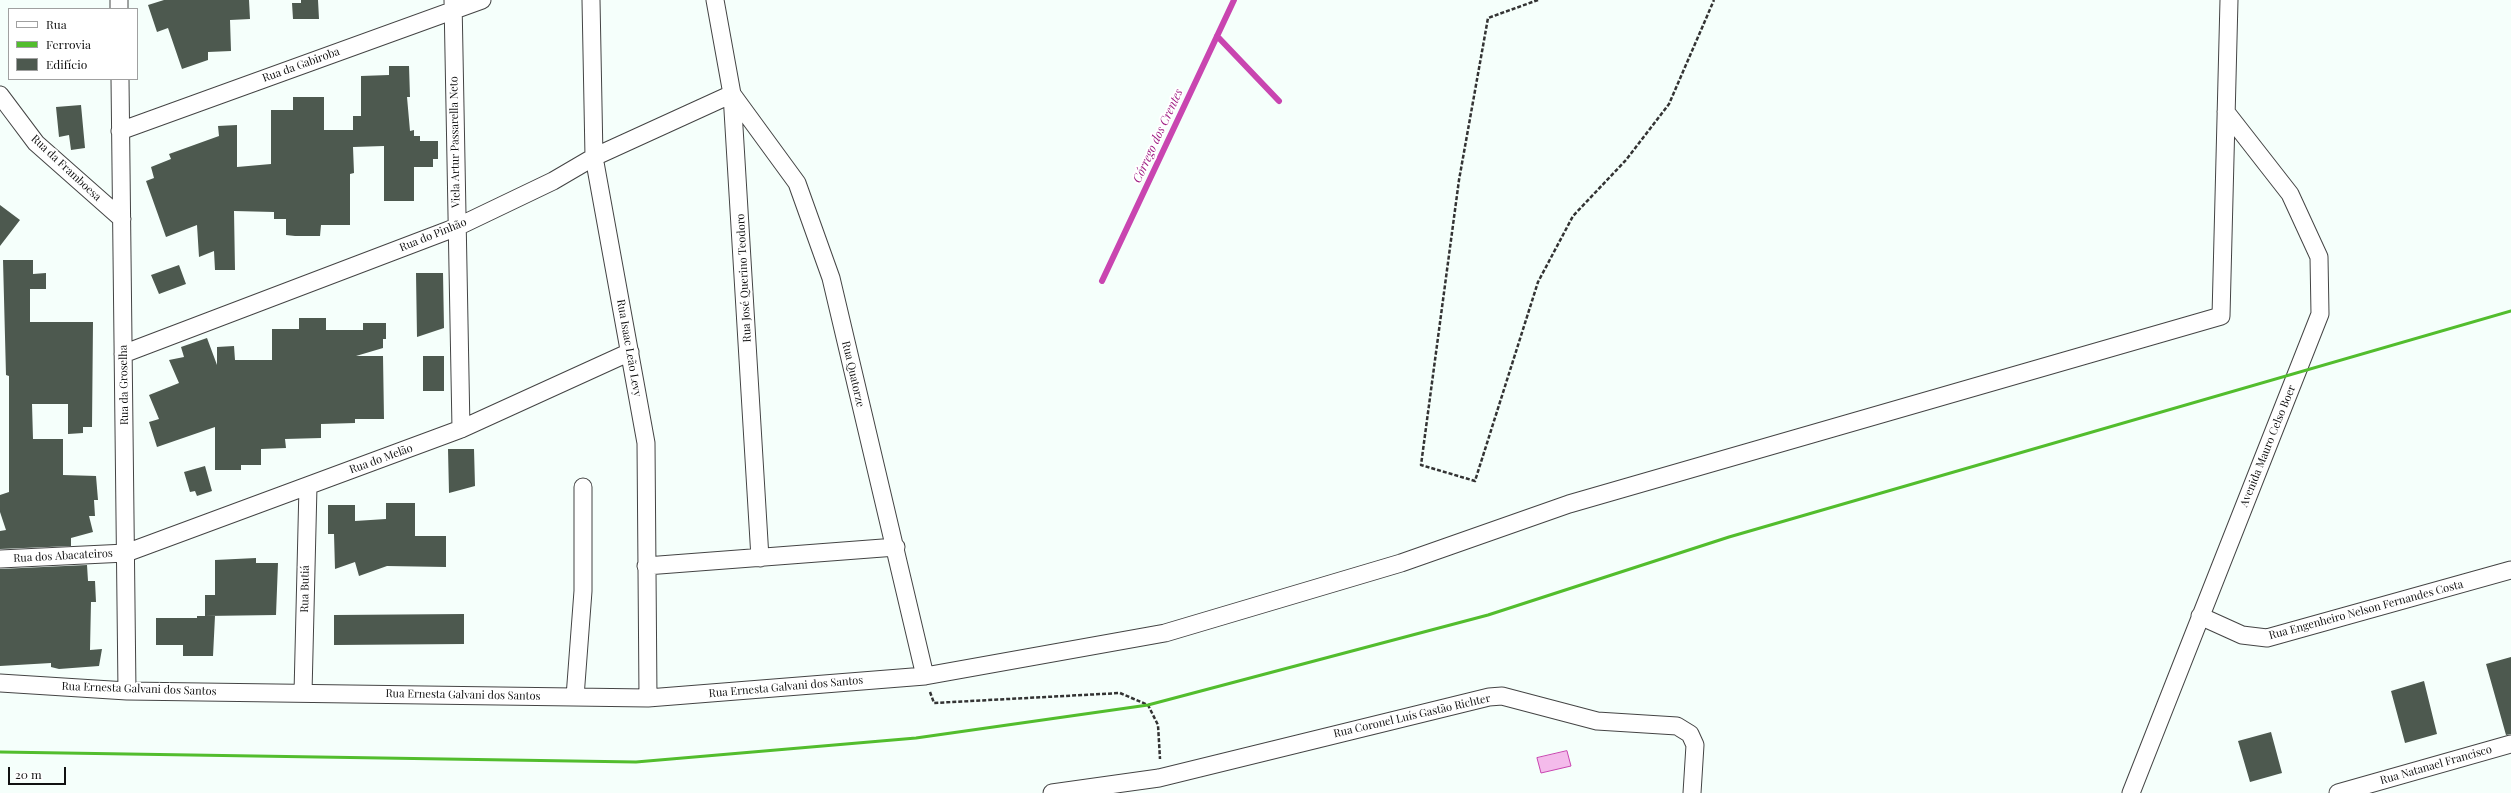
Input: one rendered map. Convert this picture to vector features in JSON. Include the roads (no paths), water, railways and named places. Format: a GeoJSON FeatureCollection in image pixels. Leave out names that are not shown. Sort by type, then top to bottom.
{"type":"FeatureCollection","features":[{"type":"Feature","properties":{"kind":"street","name":"Rua da Gabiroba"},"geometry":{"type":"LineString","coordinates":[[120,131],[453,5],[482,0]]}},
{"type":"Feature","properties":{"kind":"street","name":"Rua Isaac Leão Levy"},"geometry":{"type":"LineString","coordinates":[[592,0],[594,157],[646,443],[648,698]]}},
{"type":"Feature","properties":{"kind":"street","name":"Rua José Querino Teodoro"},"geometry":{"type":"LineString","coordinates":[[715,0],[732,94],[760,558]]}},
{"type":"Feature","properties":{"kind":"street"},"geometry":{"type":"LineString","coordinates":[[2226,112],[2229,0]]}},
{"type":"Feature","properties":{"kind":"street","name":"Viela Artur Passarella Neto"},"geometry":{"type":"LineString","coordinates":[[453,5],[461,429]]}},
{"type":"Feature","properties":{"kind":"street","name":"Rua da Groselha"},"geometry":{"type":"LineString","coordinates":[[120,80],[127,691]]}},
{"type":"Feature","properties":{"kind":"street","name":"Rua do Pinhão"},"geometry":{"type":"LineString","coordinates":[[123,354],[457,226],[553,181],[594,157],[732,94]]}},
{"type":"Feature","properties":{"kind":"street","name":"Rua Quatorze"},"geometry":{"type":"LineString","coordinates":[[732,94],[797,183],[831,278],[925,676]]}},
{"type":"Feature","properties":{"kind":"street","name":"Rua da Framboesa"},"geometry":{"type":"LineString","coordinates":[[0,95],[36,143],[122,219]]}},
{"type":"Feature","properties":{"kind":"street","name":"Avenida Mauro Celso Boer"},"geometry":{"type":"LineString","coordinates":[[2131,793],[2320,314],[2319,257],[2290,194],[2226,112]]}},
{"type":"Feature","properties":{"kind":"street","name":"Rua Ernesta Galvani dos Santos"},"geometry":{"type":"LineString","coordinates":[[0,683],[127,691],[648,698],[925,676],[1165,633],[1401,562],[1569,504],[2221,316],[2226,112]]}},
{"type":"Feature","properties":{"kind":"street","name":"Rua do Melão"},"geometry":{"type":"LineString","coordinates":[[126,553],[461,429],[630,352]]}},
{"type":"Feature","properties":{"kind":"street","name":"Rua Butiá"},"geometry":{"type":"LineString","coordinates":[[303,693],[308,486]]}},
{"type":"Feature","properties":{"kind":"street"},"geometry":{"type":"LineString","coordinates":[[575,697],[583,591],[583,487]]}},
{"type":"Feature","properties":{"kind":"street"},"geometry":{"type":"LineString","coordinates":[[646,566],[896,548]]}},
{"type":"Feature","properties":{"kind":"street","name":"Rua dos Abacateiros"},"geometry":{"type":"LineString","coordinates":[[0,559],[126,553]]}},
{"type":"Feature","properties":{"kind":"street","name":"Rua Engenheiro Nelson Fernandes Costa"},"geometry":{"type":"LineString","coordinates":[[2200,616],[2242,635],[2267,638],[2511,570]]}},
{"type":"Feature","properties":{"kind":"street","name":"Rua Coronel Luís Gastão Richter"},"geometry":{"type":"LineString","coordinates":[[1052,793],[1156,785],[1489,697],[1516,699],[1597,721],[1677,726],[1690,734],[1695,745],[1692,793]]}},
{"type":"Feature","properties":{"kind":"street","name":"Rua Natanael Francisco"},"geometry":{"type":"LineString","coordinates":[[2338,793],[2511,744]]}},
{"type":"Feature","properties":{"kind":"waterway","name":"Córrego dos Crentes"},"geometry":{"type":"LineString","coordinates":[[1102,281],[1234,0]]}},
{"type":"Feature","properties":{"kind":"waterway"},"geometry":{"type":"LineString","coordinates":[[1217,36],[1279,101]]}},
{"type":"Feature","properties":{"kind":"railway"},"geometry":{"type":"LineString","coordinates":[[0,752],[636,762],[916,738],[1148,705],[1488,615],[1729,537],[2511,311]]}}]}
